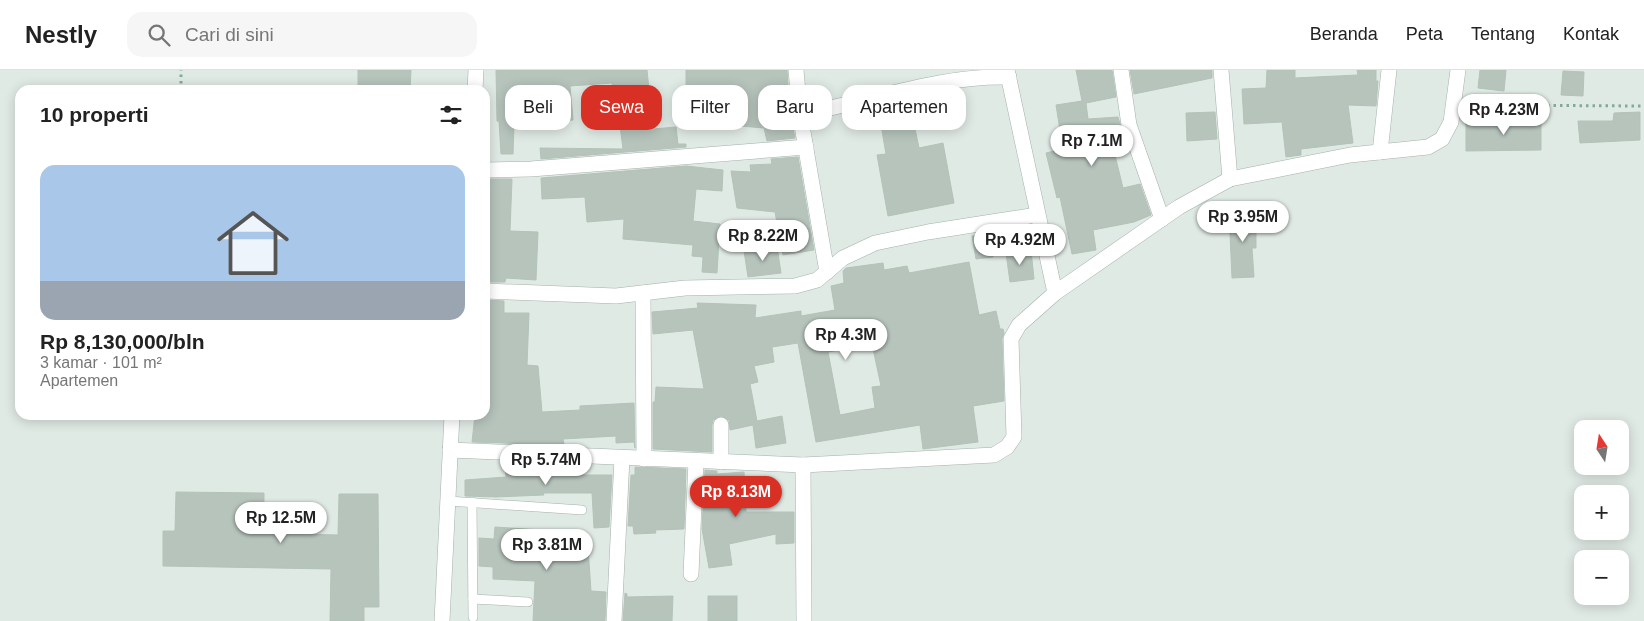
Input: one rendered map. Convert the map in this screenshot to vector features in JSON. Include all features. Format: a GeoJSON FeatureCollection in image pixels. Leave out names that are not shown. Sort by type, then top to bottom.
{"type":"FeatureCollection","features":[{"type":"Feature","properties":{"kind":"street"},"geometry":{"type":"LineString","coordinates":[[475,85],[476,70]]}},
{"type":"Feature","properties":{"kind":"street"},"geometry":{"type":"LineString","coordinates":[[796,70],[797,85]]}},
{"type":"Feature","properties":{"kind":"street"},"geometry":{"type":"LineString","coordinates":[[1121,70],[1129,125],[1162,219]]}},
{"type":"Feature","properties":{"kind":"street"},"geometry":{"type":"LineString","coordinates":[[1221,70],[1230,179]]}},
{"type":"Feature","properties":{"kind":"street"},"geometry":{"type":"LineString","coordinates":[[1380,152],[1389,70]]}},
{"type":"Feature","properties":{"kind":"street"},"geometry":{"type":"LineString","coordinates":[[450,450],[803,464],[994,455],[1007,447],[1014,437],[1011,339],[1019,325],[1055,293],[1162,219],[1230,179],[1350,156],[1428,147],[1442,139],[1451,122],[1458,70]]}},
{"type":"Feature","properties":{"kind":"street"},"geometry":{"type":"LineString","coordinates":[[832,108],[913,88],[1008,74],[1055,293]]}},
{"type":"Feature","properties":{"kind":"street"},"geometry":{"type":"LineString","coordinates":[[803,130],[827,272]]}},
{"type":"Feature","properties":{"kind":"street"},"geometry":{"type":"LineString","coordinates":[[490,170],[531,169],[806,147]]}},
{"type":"Feature","properties":{"kind":"street"},"geometry":{"type":"LineString","coordinates":[[490,291],[616,296],[685,288],[794,286],[817,280],[843,258],[875,243],[928,232],[1037,215]]}},
{"type":"Feature","properties":{"kind":"street"},"geometry":{"type":"LineString","coordinates":[[642,293],[644,459]]}},
{"type":"Feature","properties":{"kind":"street"},"geometry":{"type":"LineString","coordinates":[[442,621],[452,420]]}},
{"type":"Feature","properties":{"kind":"street"},"geometry":{"type":"LineString","coordinates":[[720,425],[721,462]]}},
{"type":"Feature","properties":{"kind":"street"},"geometry":{"type":"LineString","coordinates":[[614,621],[622,458]]}},
{"type":"Feature","properties":{"kind":"street"},"geometry":{"type":"LineString","coordinates":[[691,574],[696,461]]}},
{"type":"Feature","properties":{"kind":"street"},"geometry":{"type":"LineString","coordinates":[[803,464],[804,621]]}},
{"type":"Feature","properties":{"kind":"lane"},"geometry":{"type":"LineString","coordinates":[[448,501],[582,510]]}},
{"type":"Feature","properties":{"kind":"lane"},"geometry":{"type":"LineString","coordinates":[[472,502],[473,617]]}},
{"type":"Feature","properties":{"kind":"lane"},"geometry":{"type":"LineString","coordinates":[[473,599],[528,602]]}},
{"type":"Feature","properties":{"kind":"path"},"geometry":{"type":"LineString","coordinates":[[181,70],[181,85]]}},
{"type":"Feature","properties":{"kind":"path"},"geometry":{"type":"LineString","coordinates":[[1454,105],[1641,106]]}},
{"type":"Feature","properties":{"kind":"building"},"geometry":{"type":"Polygon","coordinates":[[[358,70],[411,70],[410,85],[358,85],[358,70]]]}},
{"type":"Feature","properties":{"kind":"building"},"geometry":{"type":"Polygon","coordinates":[[[496,70],[647,70],[649,85],[612,85],[612,83],[571,86],[505,85],[505,130],[514,130],[513,154],[501,154],[499,121],[497,121],[496,70]]]}},
{"type":"Feature","properties":{"kind":"building"},"geometry":{"type":"Polygon","coordinates":[[[686,70],[787,70],[788,85],[758,85],[758,128],[748,127],[748,85],[686,85],[686,70]]]}},
{"type":"Feature","properties":{"kind":"building"},"geometry":{"type":"Polygon","coordinates":[[[1076,70],[1112,70],[1116,97],[1086,103],[1088,119],[1118,117],[1126,144],[1113,147],[1123,188],[1140,184],[1151,215],[1134,222],[1093,230],[1096,250],[1072,254],[1060,197],[1057,198],[1046,153],[1063,149],[1056,105],[1082,101],[1076,70]]]}},
{"type":"Feature","properties":{"kind":"building"},"geometry":{"type":"Polygon","coordinates":[[[1130,70],[1212,70],[1212,78],[1134,94],[1130,70]]]}},
{"type":"Feature","properties":{"kind":"building"},"geometry":{"type":"Polygon","coordinates":[[[1267,70],[1295,70],[1295,78],[1358,75],[1357,70],[1376,70],[1376,81],[1378,81],[1376,106],[1348,105],[1353,143],[1301,149],[1301,155],[1286,157],[1282,122],[1244,124],[1242,89],[1266,88],[1267,70]]]}},
{"type":"Feature","properties":{"kind":"building"},"geometry":{"type":"Polygon","coordinates":[[[1480,70],[1506,70],[1504,91],[1478,88],[1480,70]]]}},
{"type":"Feature","properties":{"kind":"building"},"geometry":{"type":"Polygon","coordinates":[[[1563,71],[1584,72],[1583,96],[1561,95],[1563,71]]]}},
{"type":"Feature","properties":{"kind":"building"},"geometry":{"type":"Polygon","coordinates":[[[571,97],[573,120],[571,120],[571,97]]]}},
{"type":"Feature","properties":{"kind":"building"},"geometry":{"type":"Polygon","coordinates":[[[1215,112],[1217,139],[1187,141],[1186,113],[1215,112]]]}},
{"type":"Feature","properties":{"kind":"building"},"geometry":{"type":"Polygon","coordinates":[[[1640,112],[1640,140],[1580,143],[1578,121],[1613,121],[1614,113],[1640,112]]]}},
{"type":"Feature","properties":{"kind":"building"},"geometry":{"type":"Polygon","coordinates":[[[1541,122],[1541,150],[1466,151],[1466,123],[1541,122]]]}},
{"type":"Feature","properties":{"kind":"building"},"geometry":{"type":"Polygon","coordinates":[[[672,127],[672,130],[676,130],[678,144],[686,144],[686,147],[541,159],[540,148],[623,149],[621,130],[662,130],[662,128],[672,127]]]}},
{"type":"Feature","properties":{"kind":"building"},"geometry":{"type":"Polygon","coordinates":[[[764,130],[793,130],[795,138],[767,141],[764,130]]]}},
{"type":"Feature","properties":{"kind":"building"},"geometry":{"type":"Polygon","coordinates":[[[882,130],[915,130],[919,148],[943,143],[954,203],[888,216],[877,155],[886,154],[882,130]]]}},
{"type":"Feature","properties":{"kind":"building"},"geometry":{"type":"Polygon","coordinates":[[[798,157],[814,250],[783,255],[775,212],[737,208],[731,171],[751,172],[750,165],[772,164],[771,159],[798,157]]]}},
{"type":"Feature","properties":{"kind":"building"},"geometry":{"type":"Polygon","coordinates":[[[686,166],[723,170],[722,191],[696,189],[693,221],[720,224],[717,273],[702,272],[703,257],[692,256],[693,245],[623,239],[624,219],[587,222],[585,197],[542,199],[541,178],[686,166]]]}},
{"type":"Feature","properties":{"kind":"building"},"geometry":{"type":"Polygon","coordinates":[[[490,179],[512,179],[510,231],[538,232],[536,280],[506,278],[505,282],[490,282],[490,179]]]}},
{"type":"Feature","properties":{"kind":"building"},"geometry":{"type":"Polygon","coordinates":[[[1229,212],[1256,212],[1256,248],[1252,248],[1254,277],[1232,278],[1229,212]]]}},
{"type":"Feature","properties":{"kind":"building"},"geometry":{"type":"Polygon","coordinates":[[[989,234],[993,257],[976,259],[972,236],[989,234]]]}},
{"type":"Feature","properties":{"kind":"building"},"geometry":{"type":"Polygon","coordinates":[[[777,246],[781,273],[748,277],[744,251],[777,246]]]}},
{"type":"Feature","properties":{"kind":"building"},"geometry":{"type":"Polygon","coordinates":[[[1031,250],[1034,279],[1010,282],[1006,253],[1031,250]]]}},
{"type":"Feature","properties":{"kind":"building"},"geometry":{"type":"Polygon","coordinates":[[[969,262],[979,315],[996,311],[1000,329],[1003,329],[1004,333],[1002,339],[1004,401],[973,406],[978,442],[923,449],[920,425],[816,442],[798,343],[772,347],[774,362],[754,366],[758,382],[750,384],[757,421],[782,416],[786,443],[756,448],[753,425],[730,430],[729,420],[721,416],[713,420],[712,452],[653,449],[653,402],[655,402],[656,387],[704,389],[693,330],[653,334],[652,312],[698,308],[697,303],[756,305],[755,318],[801,311],[801,316],[835,310],[831,286],[844,283],[843,271],[846,268],[883,263],[884,270],[907,266],[909,273],[969,262]],[[872,344],[828,352],[840,415],[875,408],[872,387],[881,386],[872,344]]]}},
{"type":"Feature","properties":{"kind":"building"},"geometry":{"type":"Polygon","coordinates":[[[490,300],[504,301],[504,313],[529,313],[527,365],[538,366],[542,412],[580,410],[580,406],[634,403],[635,448],[634,442],[616,443],[616,436],[563,439],[564,445],[472,442],[474,420],[490,420],[490,300]]]}},
{"type":"Feature","properties":{"kind":"building"},"geometry":{"type":"Polygon","coordinates":[[[505,462],[565,464],[566,475],[612,475],[609,527],[594,528],[592,493],[543,493],[544,495],[496,497],[465,496],[465,480],[506,477],[505,462]]]}},
{"type":"Feature","properties":{"kind":"building"},"geometry":{"type":"Polygon","coordinates":[[[635,467],[686,469],[684,529],[655,530],[656,533],[634,534],[633,526],[628,526],[631,475],[635,475],[635,467]]]}},
{"type":"Feature","properties":{"kind":"building"},"geometry":{"type":"Polygon","coordinates":[[[705,470],[717,471],[717,474],[744,472],[746,512],[794,512],[794,543],[776,544],[776,534],[729,544],[732,565],[709,568],[702,529],[705,470]]]}},
{"type":"Feature","properties":{"kind":"building"},"geometry":{"type":"Polygon","coordinates":[[[176,492],[264,493],[264,533],[338,535],[339,494],[378,494],[379,607],[364,607],[364,621],[330,621],[331,569],[163,566],[163,531],[175,531],[176,492]]]}},
{"type":"Feature","properties":{"kind":"building"},"geometry":{"type":"Polygon","coordinates":[[[495,527],[587,533],[591,591],[606,592],[605,621],[533,621],[535,581],[493,579],[493,567],[479,566],[479,538],[494,539],[495,527]]]}},
{"type":"Feature","properties":{"kind":"building"},"geometry":{"type":"Polygon","coordinates":[[[625,593],[627,597],[673,596],[672,621],[623,621],[625,593]]]}},
{"type":"Feature","properties":{"kind":"building"},"geometry":{"type":"Polygon","coordinates":[[[708,596],[737,596],[737,621],[708,621],[708,596]]]}}]}
